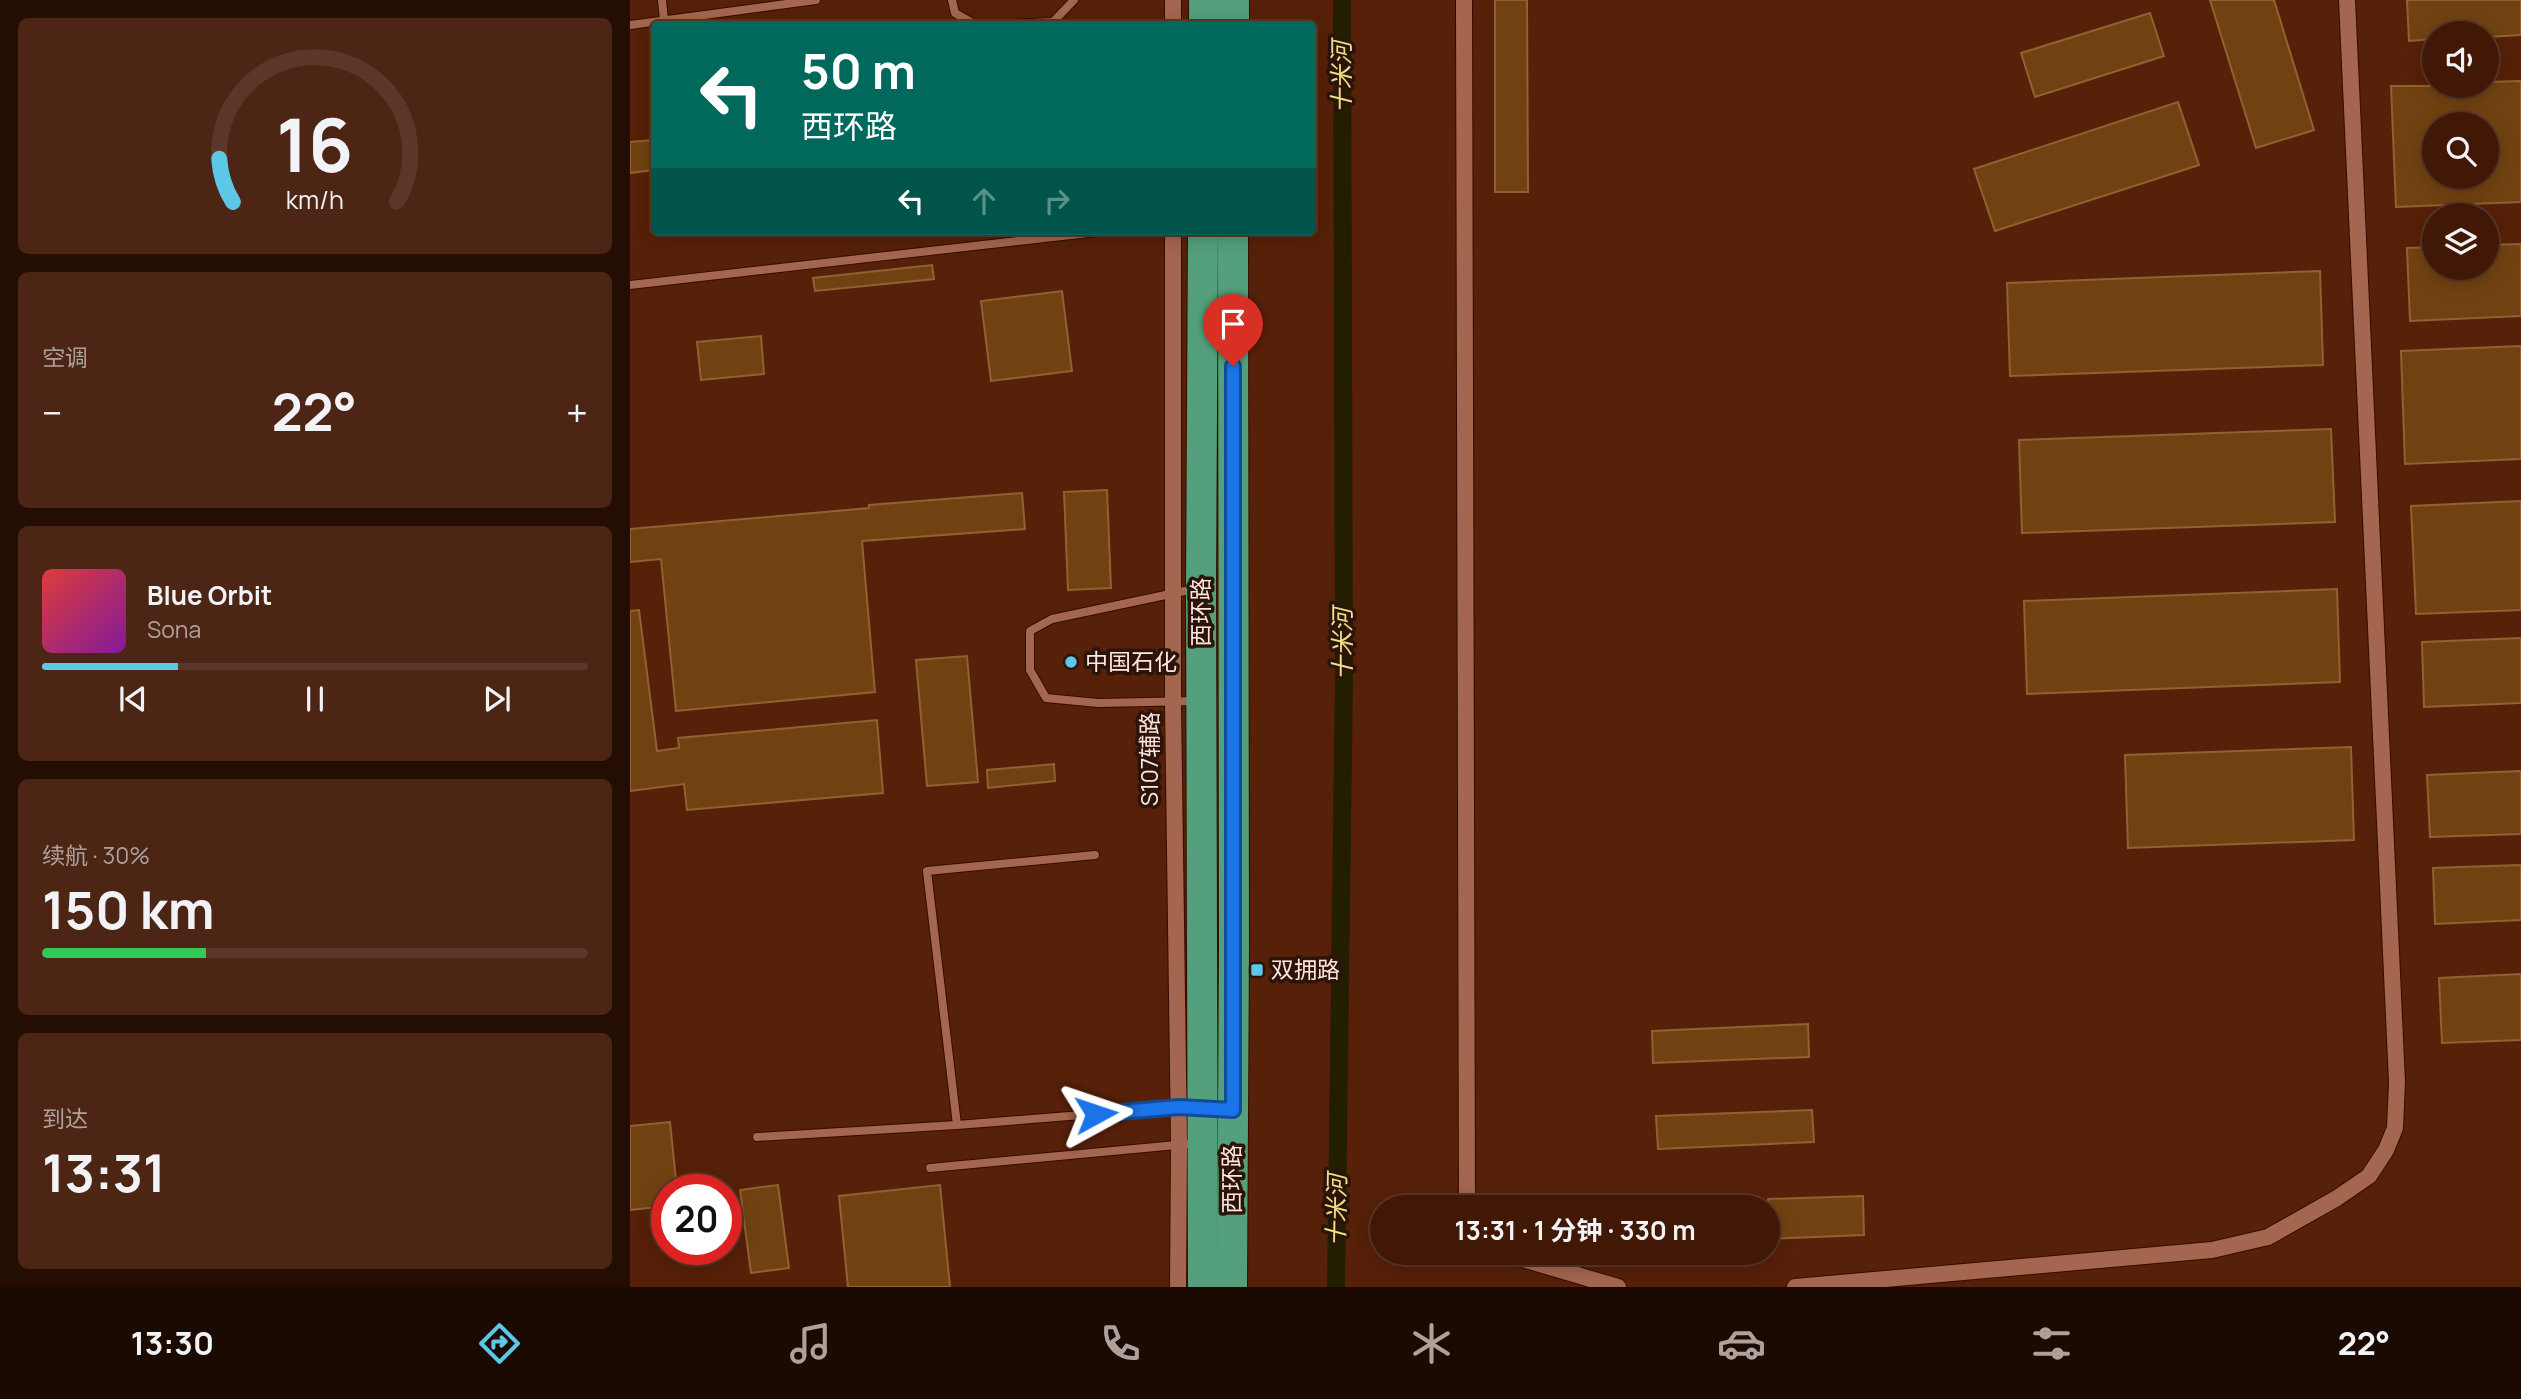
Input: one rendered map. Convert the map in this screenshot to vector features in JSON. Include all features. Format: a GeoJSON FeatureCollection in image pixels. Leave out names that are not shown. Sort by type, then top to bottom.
{"type":"FeatureCollection","features":[{"type":"Feature","properties":{"kind":"highway"},"geometry":{"type":"LineString","coordinates":[[1204,0],[1204,21]]}},
{"type":"Feature","properties":{"kind":"highway"},"geometry":{"type":"LineString","coordinates":[[1234,0],[1234,21]]}},
{"type":"Feature","properties":{"kind":"highway","name":"西环路"},"geometry":{"type":"LineString","coordinates":[[1203,235],[1187,590],[1187,702],[1210,1108]]}},
{"type":"Feature","properties":{"kind":"highway","name":"西环路"},"geometry":{"type":"LineString","coordinates":[[1203,1287],[1210,1144],[1233,235]]}},
{"type":"Feature","properties":{"kind":"highway","name":"西环路"},"geometry":{"type":"LineString","coordinates":[[1210,1144],[1232,1287]]}},
{"type":"Feature","properties":{"kind":"street"},"geometry":{"type":"LineString","coordinates":[[1173,0],[1173,21]]}},
{"type":"Feature","properties":{"kind":"street"},"geometry":{"type":"LineString","coordinates":[[1464,0],[1467,1195]]}},
{"type":"Feature","properties":{"kind":"street"},"geometry":{"type":"LineString","coordinates":[[1795,1287],[2212,1250],[2257,1240],[2268,1237],[2337,1198],[2369,1176],[2386,1150],[2395,1128],[2397,1082],[2347,0]]}},
{"type":"Feature","properties":{"kind":"street"},"geometry":{"type":"LineString","coordinates":[[1173,235],[1187,590]]}},
{"type":"Feature","properties":{"kind":"street"},"geometry":{"type":"LineString","coordinates":[[1178,1287],[1210,1144]]}},
{"type":"Feature","properties":{"kind":"street"},"geometry":{"type":"LineString","coordinates":[[1543,1265],[1618,1287]]}},
{"type":"Feature","properties":{"kind":"lane"},"geometry":{"type":"LineString","coordinates":[[662,0],[664,20]]}},
{"type":"Feature","properties":{"kind":"lane"},"geometry":{"type":"LineString","coordinates":[[657,21],[816,0]]}},
{"type":"Feature","properties":{"kind":"lane"},"geometry":{"type":"LineString","coordinates":[[952,0],[956,13],[969,21]]}},
{"type":"Feature","properties":{"kind":"lane"},"geometry":{"type":"LineString","coordinates":[[1055,21],[1074,0]]}},
{"type":"Feature","properties":{"kind":"lane"},"geometry":{"type":"LineString","coordinates":[[630,25],[651,22]]}},
{"type":"Feature","properties":{"kind":"lane"},"geometry":{"type":"LineString","coordinates":[[630,285],[1070,235]]}},
{"type":"Feature","properties":{"kind":"lane"},"geometry":{"type":"LineString","coordinates":[[1187,590],[1052,619],[1030,631],[1030,670],[1046,698],[1098,703],[1187,702]]}},
{"type":"Feature","properties":{"kind":"lane"},"geometry":{"type":"LineString","coordinates":[[957,1125],[927,871],[1095,855]]}},
{"type":"Feature","properties":{"kind":"lane"},"geometry":{"type":"LineString","coordinates":[[758,1136],[1210,1108]]}},
{"type":"Feature","properties":{"kind":"lane"},"geometry":{"type":"LineString","coordinates":[[930,1168],[1210,1144]]}},
{"type":"Feature","properties":{"kind":"building"},"geometry":{"type":"Polygon","coordinates":[[[1495,0],[1527,0],[1528,192],[1495,192],[1495,0]]]}},
{"type":"Feature","properties":{"kind":"building"},"geometry":{"type":"Polygon","coordinates":[[[2210,0],[2274,0],[2314,130],[2256,148],[2210,0]]]}},
{"type":"Feature","properties":{"kind":"building"},"geometry":{"type":"Polygon","coordinates":[[[2407,0],[2521,0],[2521,35],[2499,36],[2499,21],[2422,21],[2422,40],[2409,41],[2407,0]]]}},
{"type":"Feature","properties":{"kind":"building"},"geometry":{"type":"Polygon","coordinates":[[[2150,13],[2164,56],[2035,97],[2021,53],[2150,13]]]}},
{"type":"Feature","properties":{"kind":"building"},"geometry":{"type":"Polygon","coordinates":[[[2521,81],[2521,202],[2422,203],[2422,206],[2396,207],[2391,86],[2422,86],[2422,98],[2499,98],[2499,82],[2521,81]]]}},
{"type":"Feature","properties":{"kind":"building"},"geometry":{"type":"Polygon","coordinates":[[[2178,102],[2199,165],[1995,231],[1974,169],[2178,102]]]}},
{"type":"Feature","properties":{"kind":"building"},"geometry":{"type":"Polygon","coordinates":[[[651,140],[651,170],[630,173],[630,142],[651,140]]]}},
{"type":"Feature","properties":{"kind":"building"},"geometry":{"type":"Polygon","coordinates":[[[2521,244],[2521,316],[2410,321],[2407,248],[2422,247],[2422,280],[2499,280],[2499,245],[2521,244]]]}},
{"type":"Feature","properties":{"kind":"building"},"geometry":{"type":"Polygon","coordinates":[[[932,265],[934,279],[815,291],[813,278],[932,265]]]}},
{"type":"Feature","properties":{"kind":"building"},"geometry":{"type":"Polygon","coordinates":[[[2320,271],[2323,365],[2010,376],[2007,283],[2320,271]]]}},
{"type":"Feature","properties":{"kind":"building"},"geometry":{"type":"Polygon","coordinates":[[[1062,291],[1072,371],[991,381],[981,301],[1062,291]]]}},
{"type":"Feature","properties":{"kind":"building"},"geometry":{"type":"Polygon","coordinates":[[[761,336],[764,374],[701,380],[697,342],[761,336]]]}},
{"type":"Feature","properties":{"kind":"building"},"geometry":{"type":"Polygon","coordinates":[[[2521,346],[2521,459],[2405,464],[2401,351],[2521,346]]]}},
{"type":"Feature","properties":{"kind":"building"},"geometry":{"type":"Polygon","coordinates":[[[2331,429],[2335,522],[2022,533],[2019,440],[2331,429]]]}},
{"type":"Feature","properties":{"kind":"building"},"geometry":{"type":"Polygon","coordinates":[[[1107,490],[1111,588],[1068,590],[1064,492],[1107,490]]]}},
{"type":"Feature","properties":{"kind":"building"},"geometry":{"type":"Polygon","coordinates":[[[1022,493],[1025,529],[862,541],[875,692],[676,711],[661,559],[630,562],[630,529],[1022,493]]]}},
{"type":"Feature","properties":{"kind":"building"},"geometry":{"type":"Polygon","coordinates":[[[2521,501],[2521,610],[2416,614],[2411,506],[2521,501]]]}},
{"type":"Feature","properties":{"kind":"building"},"geometry":{"type":"Polygon","coordinates":[[[2337,589],[2340,682],[2027,694],[2024,601],[2337,589]]]}},
{"type":"Feature","properties":{"kind":"building"},"geometry":{"type":"Polygon","coordinates":[[[639,610],[657,751],[679,748],[678,738],[877,720],[883,793],[687,810],[684,784],[630,791],[630,611],[639,610]]]}},
{"type":"Feature","properties":{"kind":"building"},"geometry":{"type":"Polygon","coordinates":[[[2521,638],[2521,703],[2424,707],[2422,642],[2521,638]]]}},
{"type":"Feature","properties":{"kind":"building"},"geometry":{"type":"Polygon","coordinates":[[[967,656],[978,782],[927,786],[916,660],[967,656]]]}},
{"type":"Feature","properties":{"kind":"building"},"geometry":{"type":"Polygon","coordinates":[[[2351,747],[2354,840],[2128,848],[2125,755],[2351,747]]]}},
{"type":"Feature","properties":{"kind":"building"},"geometry":{"type":"Polygon","coordinates":[[[1054,764],[1055,781],[988,788],[987,770],[1054,764]]]}},
{"type":"Feature","properties":{"kind":"building"},"geometry":{"type":"Polygon","coordinates":[[[2521,771],[2521,834],[2430,837],[2427,775],[2521,771]]]}},
{"type":"Feature","properties":{"kind":"building"},"geometry":{"type":"Polygon","coordinates":[[[2521,865],[2521,920],[2435,924],[2433,868],[2521,865]]]}},
{"type":"Feature","properties":{"kind":"building"},"geometry":{"type":"Polygon","coordinates":[[[2521,974],[2521,1040],[2442,1043],[2439,978],[2521,974]]]}},
{"type":"Feature","properties":{"kind":"building"},"geometry":{"type":"Polygon","coordinates":[[[1808,1024],[1809,1057],[1653,1063],[1652,1031],[1808,1024]]]}},
{"type":"Feature","properties":{"kind":"building"},"geometry":{"type":"Polygon","coordinates":[[[1812,1110],[1814,1142],[1658,1149],[1656,1116],[1812,1110]]]}},
{"type":"Feature","properties":{"kind":"building"},"geometry":{"type":"Polygon","coordinates":[[[670,1122],[675,1174],[651,1174],[651,1208],[630,1210],[630,1126],[670,1122]]]}},
{"type":"Feature","properties":{"kind":"building"},"geometry":{"type":"Polygon","coordinates":[[[778,1185],[789,1268],[751,1273],[742,1190],[778,1185]]]}},
{"type":"Feature","properties":{"kind":"building"},"geometry":{"type":"Polygon","coordinates":[[[940,1185],[950,1287],[848,1287],[839,1196],[940,1185]]]}},
{"type":"Feature","properties":{"kind":"building"},"geometry":{"type":"Polygon","coordinates":[[[1863,1196],[1864,1235],[1780,1238],[1780,1199],[1863,1196]]]}},
{"type":"Feature","properties":{"kind":"waterway","name":"十米河"},"geometry":{"type":"LineString","coordinates":[[1336,1287],[1344,677],[1342,0]]}},
{"type":"Feature","properties":{"kind":"place","name":"中国石化"},"geometry":{"type":"Point","coordinates":[1071,662]}},
{"type":"Feature","properties":{"kind":"place","name":"双拥路"},"geometry":{"type":"Point","coordinates":[1257,970]}},
{"type":"Feature","properties":{"kind":"route"},"geometry":{"type":"LineString","coordinates":[[1096,1114],[1179,1107],[1233,1110],[1233,366]]}}]}
